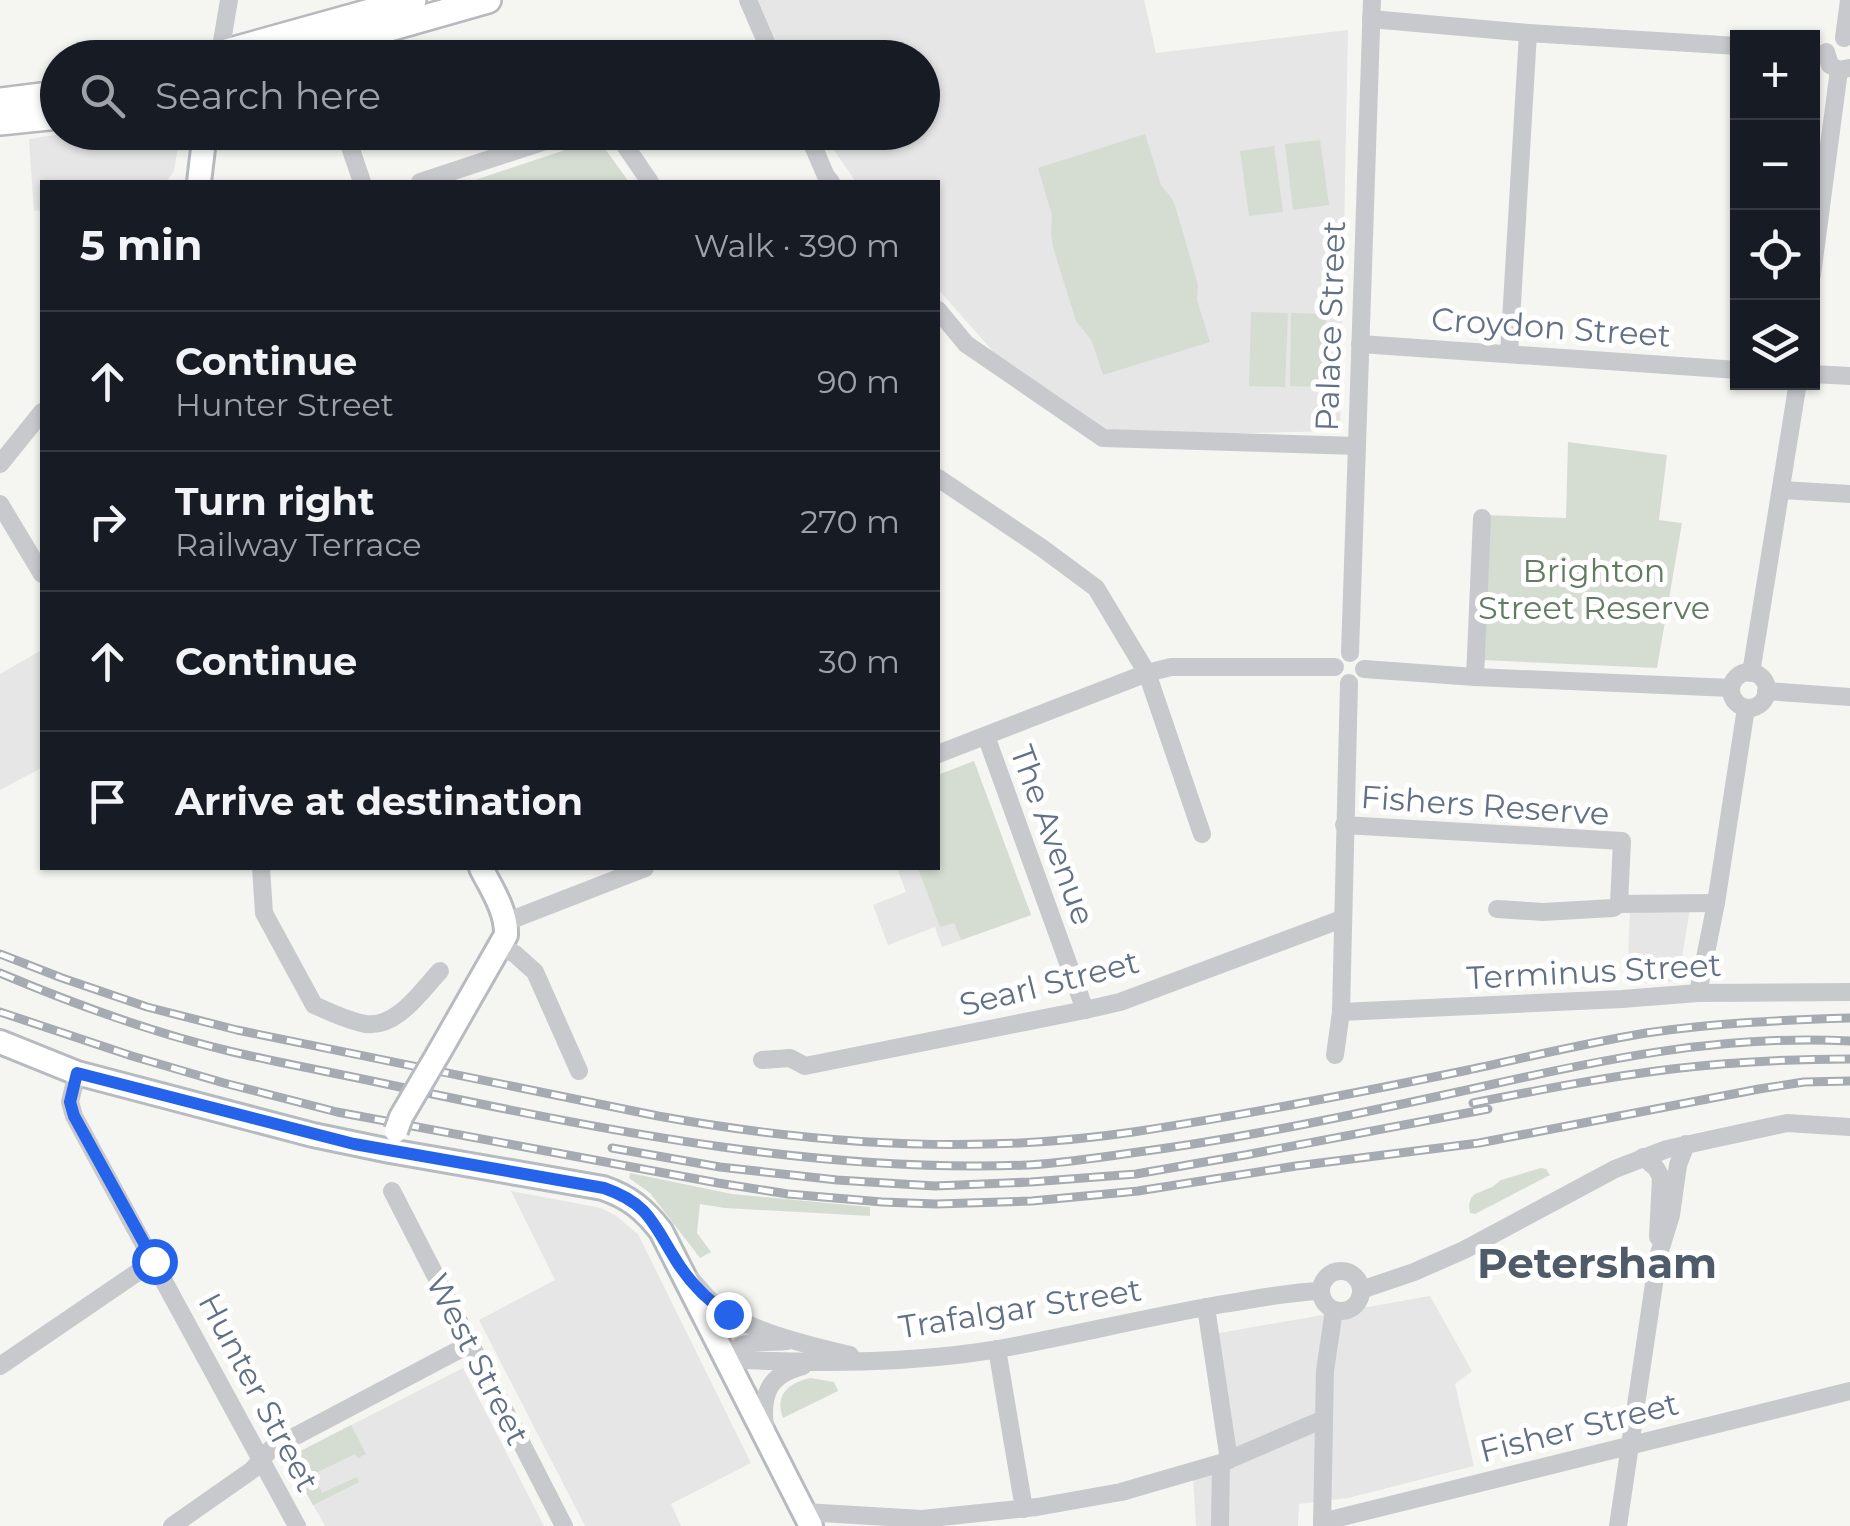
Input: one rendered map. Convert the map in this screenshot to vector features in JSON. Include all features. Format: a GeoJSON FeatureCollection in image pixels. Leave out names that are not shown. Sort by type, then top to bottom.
{"type":"FeatureCollection","features":[{"type":"Feature","properties":{"kind":"highway"},"geometry":{"type":"LineString","coordinates":[[271,40],[413,0]]}},
{"type":"Feature","properties":{"kind":"highway"},"geometry":{"type":"LineString","coordinates":[[359,40],[488,0]]}},
{"type":"Feature","properties":{"kind":"highway"},"geometry":{"type":"LineString","coordinates":[[0,100],[40,96]]}},
{"type":"Feature","properties":{"kind":"highway"},"geometry":{"type":"LineString","coordinates":[[0,122],[40,118]]}},
{"type":"Feature","properties":{"kind":"main road"},"geometry":{"type":"LineString","coordinates":[[199,180],[203,150]]}},
{"type":"Feature","properties":{"kind":"main road"},"geometry":{"type":"LineString","coordinates":[[393,1141],[401,1117],[506,935],[506,922],[481,870]]}},
{"type":"Feature","properties":{"kind":"main road"},"geometry":{"type":"LineString","coordinates":[[0,1042],[77,1073],[298,1131],[393,1141],[623,1195],[645,1212],[660,1231],[808,1519]]}},
{"type":"Feature","properties":{"kind":"street"},"geometry":{"type":"LineString","coordinates":[[219,40],[230,0]]}},
{"type":"Feature","properties":{"kind":"street"},"geometry":{"type":"LineString","coordinates":[[748,0],[766,40]]}},
{"type":"Feature","properties":{"kind":"street"},"geometry":{"type":"LineString","coordinates":[[1820,50],[1847,39],[1849,0]]}},
{"type":"Feature","properties":{"kind":"street"},"geometry":{"type":"LineString","coordinates":[[1372,9],[1528,32],[1730,45]]}},
{"type":"Feature","properties":{"kind":"street","name":"Palace Street"},"geometry":{"type":"LineString","coordinates":[[1350,654],[1372,9]]}},
{"type":"Feature","properties":{"kind":"street"},"geometry":{"type":"LineString","coordinates":[[1509,354],[1528,32]]}},
{"type":"Feature","properties":{"kind":"street"},"geometry":{"type":"LineString","coordinates":[[1820,52],[1830,66],[1845,69],[1820,225]]}},
{"type":"Feature","properties":{"kind":"street"},"geometry":{"type":"LineString","coordinates":[[350,150],[361,180]]}},
{"type":"Feature","properties":{"kind":"street"},"geometry":{"type":"LineString","coordinates":[[426,180],[518,150]]}},
{"type":"Feature","properties":{"kind":"street"},"geometry":{"type":"LineString","coordinates":[[628,150],[649,180]]}},
{"type":"Feature","properties":{"kind":"street"},"geometry":{"type":"LineString","coordinates":[[814,150],[829,180]]}},
{"type":"Feature","properties":{"kind":"street"},"geometry":{"type":"LineString","coordinates":[[940,312],[966,344],[1103,438],[1356,446]]}},
{"type":"Feature","properties":{"kind":"street","name":"Croydon Street"},"geometry":{"type":"LineString","coordinates":[[1360,344],[1730,369]]}},
{"type":"Feature","properties":{"kind":"street"},"geometry":{"type":"LineString","coordinates":[[1820,374],[1850,376]]}},
{"type":"Feature","properties":{"kind":"street"},"geometry":{"type":"LineString","coordinates":[[1751,673],[1797,390]]}},
{"type":"Feature","properties":{"kind":"street"},"geometry":{"type":"LineString","coordinates":[[0,464],[40,414]]}},
{"type":"Feature","properties":{"kind":"street"},"geometry":{"type":"LineString","coordinates":[[940,479],[1096,588],[1148,674],[1202,834]]}},
{"type":"Feature","properties":{"kind":"street"},"geometry":{"type":"LineString","coordinates":[[1782,490],[1850,494]]}},
{"type":"Feature","properties":{"kind":"street"},"geometry":{"type":"LineString","coordinates":[[0,504],[40,571]]}},
{"type":"Feature","properties":{"kind":"street"},"geometry":{"type":"LineString","coordinates":[[1475,677],[1482,518]]}},
{"type":"Feature","properties":{"kind":"street"},"geometry":{"type":"LineString","coordinates":[[1350,654],[1359,656],[1364,668],[1358,680],[1349,683],[1340,680],[1335,667],[1342,656],[1350,654]]}},
{"type":"Feature","properties":{"kind":"street"},"geometry":{"type":"LineString","coordinates":[[940,753],[1171,668],[1335,667]]}},
{"type":"Feature","properties":{"kind":"street"},"geometry":{"type":"LineString","coordinates":[[1364,668],[1731,688]]}},
{"type":"Feature","properties":{"kind":"street"},"geometry":{"type":"LineString","coordinates":[[1751,673],[1764,681],[1766,691],[1760,704],[1746,708],[1732,698],[1731,688],[1740,675],[1751,673]]}},
{"type":"Feature","properties":{"kind":"street"},"geometry":{"type":"LineString","coordinates":[[1335,1055],[1341,1012],[1349,683]]}},
{"type":"Feature","properties":{"kind":"street"},"geometry":{"type":"LineString","coordinates":[[1766,691],[1850,697]]}},
{"type":"Feature","properties":{"kind":"street"},"geometry":{"type":"LineString","coordinates":[[1698,994],[1746,708]]}},
{"type":"Feature","properties":{"kind":"street","name":"The Avenue"},"geometry":{"type":"LineString","coordinates":[[986,736],[1085,1010]]}},
{"type":"Feature","properties":{"kind":"street","name":"Fishers Reserve"},"geometry":{"type":"LineString","coordinates":[[1344,826],[1622,841],[1619,904]]}},
{"type":"Feature","properties":{"kind":"street"},"geometry":{"type":"LineString","coordinates":[[261,870],[264,913],[314,1005],[370,1025],[384,1022],[400,1013],[440,972]]}},
{"type":"Feature","properties":{"kind":"street"},"geometry":{"type":"LineString","coordinates":[[506,922],[640,870]]}},
{"type":"Feature","properties":{"kind":"street"},"geometry":{"type":"LineString","coordinates":[[1497,910],[1543,912],[1614,908],[1619,904],[1716,903]]}},
{"type":"Feature","properties":{"kind":"street","name":"Searl Street"},"geometry":{"type":"LineString","coordinates":[[762,1060],[790,1058],[806,1066],[1120,1002],[1342,918]]}},
{"type":"Feature","properties":{"kind":"street"},"geometry":{"type":"LineString","coordinates":[[501,947],[535,972],[579,1070]]}},
{"type":"Feature","properties":{"kind":"street","name":"Terminus Street"},"geometry":{"type":"LineString","coordinates":[[1341,1012],[1698,994],[1850,992]]}},
{"type":"Feature","properties":{"kind":"street","name":"Hunter Street"},"geometry":{"type":"LineString","coordinates":[[77,1073],[70,1102],[74,1116],[297,1526]]}},
{"type":"Feature","properties":{"kind":"street"},"geometry":{"type":"LineString","coordinates":[[1361,1290],[1464,1250],[1615,1168],[1643,1157],[1787,1122],[1850,1127]]}},
{"type":"Feature","properties":{"kind":"street"},"geometry":{"type":"LineString","coordinates":[[1658,1257],[1672,1215],[1678,1165],[1686,1144]]}},
{"type":"Feature","properties":{"kind":"street"},"geometry":{"type":"LineString","coordinates":[[1618,1526],[1658,1257],[1661,1177],[1643,1157]]}},
{"type":"Feature","properties":{"kind":"street","name":"West Street"},"geometry":{"type":"LineString","coordinates":[[392,1191],[564,1526]]}},
{"type":"Feature","properties":{"kind":"street"},"geometry":{"type":"LineString","coordinates":[[674,1258],[714,1304],[728,1314],[792,1340],[870,1360]]}},
{"type":"Feature","properties":{"kind":"street"},"geometry":{"type":"LineString","coordinates":[[0,1366],[154,1261]]}},
{"type":"Feature","properties":{"kind":"street"},"geometry":{"type":"LineString","coordinates":[[1340,1271],[1352,1274],[1361,1290],[1355,1306],[1345,1311],[1334,1310],[1324,1302],[1321,1291],[1324,1280],[1340,1271]]}},
{"type":"Feature","properties":{"kind":"street","name":"Trafalgar Street"},"geometry":{"type":"LineString","coordinates":[[726,1358],[814,1364],[926,1358],[998,1349],[1206,1307],[1321,1291]]}},
{"type":"Feature","properties":{"kind":"street"},"geometry":{"type":"LineString","coordinates":[[1206,1307],[1225,1462],[1220,1526]]}},
{"type":"Feature","properties":{"kind":"street"},"geometry":{"type":"LineString","coordinates":[[1322,1524],[1326,1359],[1334,1310]]}},
{"type":"Feature","properties":{"kind":"street"},"geometry":{"type":"LineString","coordinates":[[726,1358],[739,1345],[792,1340]]}},
{"type":"Feature","properties":{"kind":"street"},"geometry":{"type":"LineString","coordinates":[[172,1526],[252,1470],[271,1448],[470,1344]]}},
{"type":"Feature","properties":{"kind":"street"},"geometry":{"type":"LineString","coordinates":[[998,1349],[1024,1509]]}},
{"type":"Feature","properties":{"kind":"street"},"geometry":{"type":"LineString","coordinates":[[766,1436],[764,1408],[771,1383],[788,1370],[814,1364]]}},
{"type":"Feature","properties":{"kind":"street","name":"Fisher Street"},"geometry":{"type":"LineString","coordinates":[[1322,1524],[1850,1391]]}},
{"type":"Feature","properties":{"kind":"street"},"geometry":{"type":"LineString","coordinates":[[808,1519],[924,1522],[1121,1492],[1225,1462],[1324,1420]]}},
{"type":"Feature","properties":{"kind":"shaded area"},"geometry":{"type":"Polygon","coordinates":[[[758,0],[1144,0],[1156,53],[1348,30],[1340,431],[1112,436],[1014,375],[940,291],[940,180],[855,180],[834,150],[940,150],[940,40],[776,40],[758,0]]]}},
{"type":"Feature","properties":{"kind":"shaded area"},"geometry":{"type":"Polygon","coordinates":[[[40,137],[40,150],[177,150],[174,171],[167,180],[40,180],[40,210],[34,211],[29,139],[40,137]]]}},
{"type":"Feature","properties":{"kind":"shaded area"},"geometry":{"type":"Polygon","coordinates":[[[40,651],[40,769],[0,790],[0,674],[40,651]]]}},
{"type":"Feature","properties":{"kind":"shaded area"},"geometry":{"type":"Polygon","coordinates":[[[974,761],[1031,915],[942,947],[935,927],[888,945],[873,905],[906,892],[898,870],[940,870],[940,774],[974,761]]]}},
{"type":"Feature","properties":{"kind":"shaded area"},"geometry":{"type":"Polygon","coordinates":[[[1690,909],[1678,981],[1627,984],[1630,912],[1690,909]]]}},
{"type":"Feature","properties":{"kind":"shaded area"},"geometry":{"type":"Polygon","coordinates":[[[511,1191],[601,1208],[638,1234],[751,1463],[671,1504],[681,1526],[585,1526],[479,1320],[555,1280],[511,1191]]]}},
{"type":"Feature","properties":{"kind":"shaded area"},"geometry":{"type":"Polygon","coordinates":[[[1430,1296],[1472,1371],[1455,1384],[1474,1466],[1348,1498],[1299,1504],[1298,1526],[1196,1526],[1193,1479],[1237,1462],[1214,1334],[1430,1296]]]}},
{"type":"Feature","properties":{"kind":"shaded area"},"geometry":{"type":"Polygon","coordinates":[[[463,1368],[544,1526],[325,1526],[287,1458],[463,1368]]]}},
{"type":"Feature","properties":{"kind":"green space"},"geometry":{"type":"Polygon","coordinates":[[[1145,134],[1161,185],[1177,212],[1210,342],[1103,375],[1092,341],[1076,321],[1053,247],[1052,215],[1038,168],[1145,134]]]}},
{"type":"Feature","properties":{"kind":"green space"},"geometry":{"type":"Polygon","coordinates":[[[1320,140],[1329,205],[1293,210],[1285,144],[1320,140]]]}},
{"type":"Feature","properties":{"kind":"green space"},"geometry":{"type":"Polygon","coordinates":[[[1274,146],[1283,212],[1249,216],[1240,151],[1274,146]]]}},
{"type":"Feature","properties":{"kind":"green space"},"geometry":{"type":"Polygon","coordinates":[[[565,150],[606,150],[628,180],[475,180],[565,150]]]}},
{"type":"Feature","properties":{"kind":"green space"},"geometry":{"type":"Polygon","coordinates":[[[1251,312],[1288,313],[1285,387],[1249,386],[1251,312]]]}},
{"type":"Feature","properties":{"kind":"green space"},"geometry":{"type":"Polygon","coordinates":[[[1291,313],[1326,314],[1324,387],[1290,386],[1291,313]]]}},
{"type":"Feature","properties":{"kind":"green space","name":"Brighton Street Reserve"},"geometry":{"type":"Polygon","coordinates":[[[1568,442],[1667,455],[1659,520],[1682,523],[1657,668],[1481,660],[1488,515],[1566,518],[1568,442]]]}},
{"type":"Feature","properties":{"kind":"green space"},"geometry":{"type":"Polygon","coordinates":[[[974,761],[1031,915],[961,940],[954,923],[940,927],[919,870],[940,870],[940,774],[974,761]]]}},
{"type":"Feature","properties":{"kind":"green space"},"geometry":{"type":"Polygon","coordinates":[[[1541,1168],[1550,1175],[1475,1214],[1470,1213],[1469,1205],[1475,1194],[1501,1180],[1541,1168]]]}},
{"type":"Feature","properties":{"kind":"green space"},"geometry":{"type":"Polygon","coordinates":[[[630,1173],[732,1194],[870,1207],[870,1216],[700,1204],[697,1233],[711,1252],[700,1258],[650,1193],[629,1178],[630,1173]]]}},
{"type":"Feature","properties":{"kind":"green space"},"geometry":{"type":"Polygon","coordinates":[[[811,1378],[834,1382],[838,1391],[783,1418],[780,1403],[785,1391],[811,1378]]]}},
{"type":"Feature","properties":{"kind":"green space"},"geometry":{"type":"Polygon","coordinates":[[[351,1425],[366,1454],[358,1458],[355,1454],[314,1474],[322,1493],[357,1477],[359,1482],[313,1505],[287,1458],[351,1425]]]}},
{"type":"Feature","properties":{"kind":"railway"},"geometry":{"type":"LineString","coordinates":[[0,954],[147,1007],[237,1030],[658,1116],[776,1134],[895,1143],[1015,1143],[1133,1132],[1343,1095],[1646,1033],[1748,1022],[1850,1018]]}},
{"type":"Feature","properties":{"kind":"railway"},"geometry":{"type":"LineString","coordinates":[[0,973],[115,1017],[203,1044],[493,1107],[721,1147],[874,1163],[951,1166],[1054,1163],[1218,1140],[1661,1051],[1755,1041],[1850,1041]]}},
{"type":"Feature","properties":{"kind":"railway"},"geometry":{"type":"LineString","coordinates":[[0,1012],[132,1056],[337,1112],[718,1183],[882,1202],[1032,1201],[1138,1191],[1479,1143],[1804,1082],[1850,1081]]}},
{"type":"Feature","properties":{"kind":"railway"},"geometry":{"type":"LineString","coordinates":[[1473,1103],[1672,1069],[1850,1059]]}},
{"type":"Feature","properties":{"kind":"railway"},"geometry":{"type":"LineString","coordinates":[[612,1148],[720,1167],[837,1180],[935,1186],[1031,1182],[1136,1174],[1488,1109]]}},
{"type":"Feature","properties":{"kind":"district","name":"Petersham"},"geometry":{"type":"Point","coordinates":[1597,1263]}},
{"type":"Feature","properties":{"kind":"route"},"geometry":{"type":"LineString","coordinates":[[154,1261],[74,1116],[70,1102],[77,1073],[313,1135],[604,1188],[623,1195],[645,1212],[686,1274],[728,1314]]}}]}
